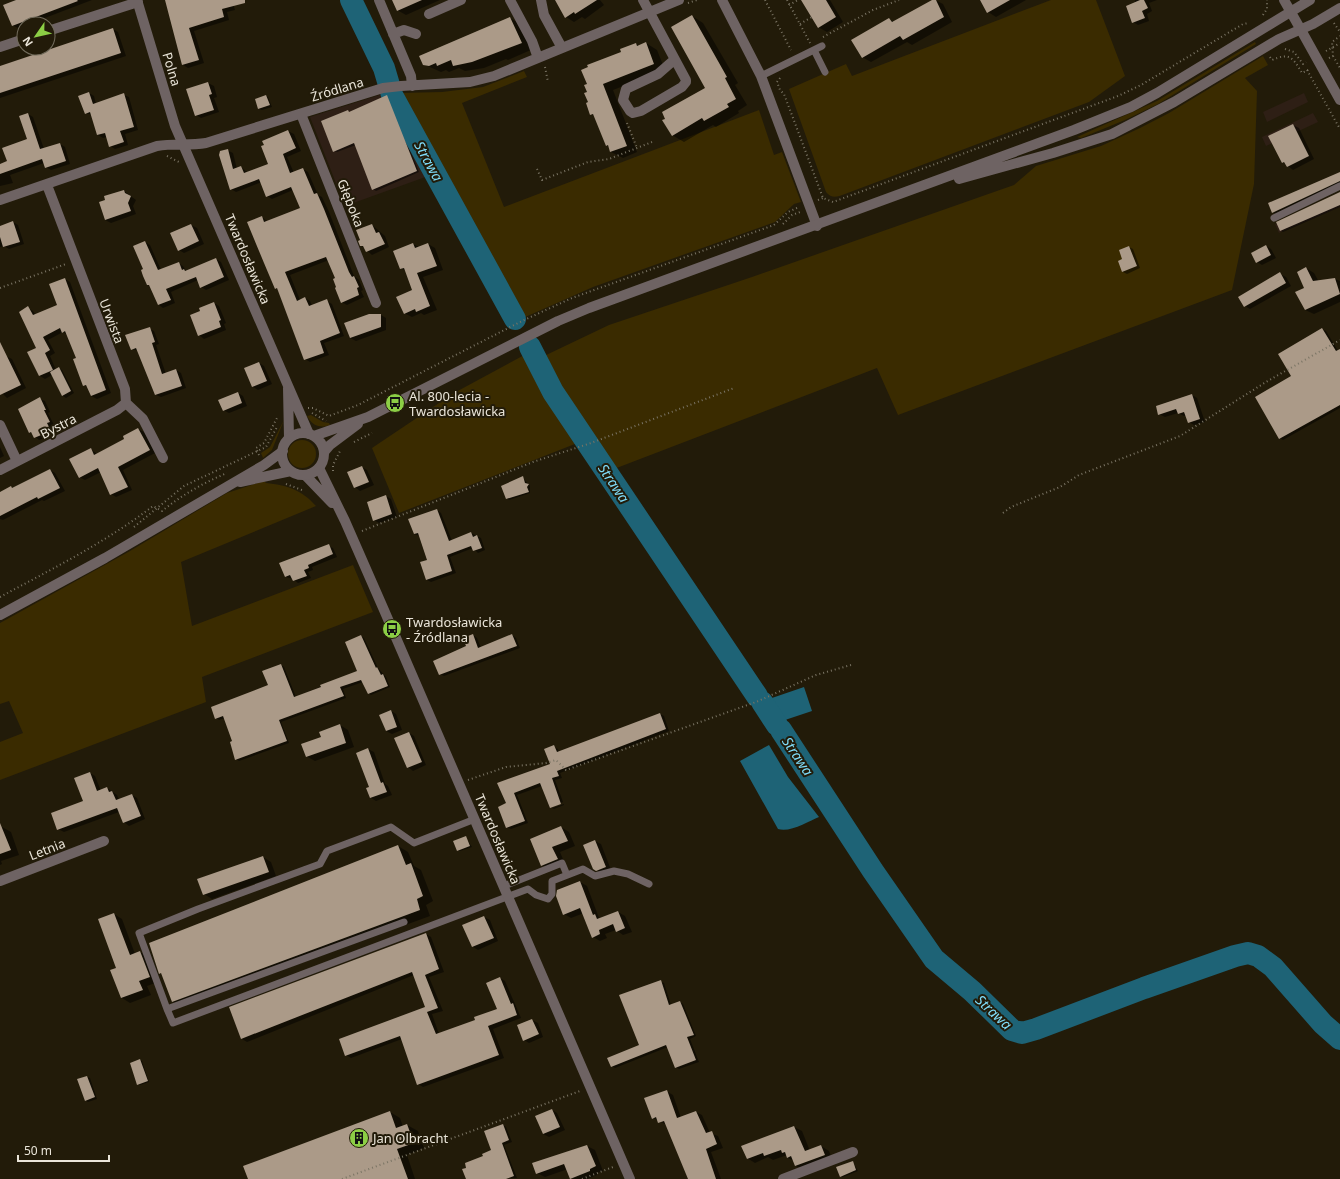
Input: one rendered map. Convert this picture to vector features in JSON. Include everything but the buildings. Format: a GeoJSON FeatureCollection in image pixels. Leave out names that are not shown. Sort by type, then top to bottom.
{"type":"FeatureCollection","features":[{"type":"Feature","properties":{"kind":"street"},"geometry":{"type":"LineString","coordinates":[[379,0],[411,76],[412,86]]}},
{"type":"Feature","properties":{"kind":"street"},"geometry":{"type":"LineString","coordinates":[[429,14],[461,0]]}},
{"type":"Feature","properties":{"kind":"street"},"geometry":{"type":"LineString","coordinates":[[510,0],[543,60]]}},
{"type":"Feature","properties":{"kind":"street"},"geometry":{"type":"LineString","coordinates":[[541,0],[544,15],[562,48]]}},
{"type":"Feature","properties":{"kind":"street"},"geometry":{"type":"LineString","coordinates":[[643,0],[686,80],[685,84],[637,113],[630,111],[624,100],[626,90],[658,74],[674,60]]}},
{"type":"Feature","properties":{"kind":"street","name":"Źródlana"},"geometry":{"type":"LineString","coordinates":[[0,200],[157,146],[169,144],[184,145],[206,143],[383,88],[470,82],[494,76],[543,60],[562,48],[679,0]]}},
{"type":"Feature","properties":{"kind":"street"},"geometry":{"type":"LineString","coordinates":[[722,0],[761,76],[817,226]]}},
{"type":"Feature","properties":{"kind":"street"},"geometry":{"type":"LineString","coordinates":[[1284,0],[1340,100]]}},
{"type":"Feature","properties":{"kind":"street"},"geometry":{"type":"LineString","coordinates":[[324,452],[338,438],[368,417],[564,319],[1074,130],[1131,107],[1310,0]]}},
{"type":"Feature","properties":{"kind":"street"},"geometry":{"type":"LineString","coordinates":[[56,28],[138,1]]}},
{"type":"Feature","properties":{"kind":"street","name":"Polna"},"geometry":{"type":"LineString","coordinates":[[138,1],[175,126],[184,145]]}},
{"type":"Feature","properties":{"kind":"street"},"geometry":{"type":"LineString","coordinates":[[891,198],[1053,153],[1112,134],[1174,102],[1266,46],[1301,30],[1340,8]]}},
{"type":"Feature","properties":{"kind":"street"},"geometry":{"type":"LineString","coordinates":[[393,34],[404,30],[416,34]]}},
{"type":"Feature","properties":{"kind":"street"},"geometry":{"type":"LineString","coordinates":[[0,47],[16,42]]}},
{"type":"Feature","properties":{"kind":"street","name":"Głęboka"},"geometry":{"type":"LineString","coordinates":[[301,114],[376,303]]}},
{"type":"Feature","properties":{"kind":"street","name":"Twardosławicka"},"geometry":{"type":"LineString","coordinates":[[184,145],[287,382],[312,435]]}},
{"type":"Feature","properties":{"kind":"street","name":"Urwista"},"geometry":{"type":"LineString","coordinates":[[47,185],[125,389],[126,402]]}},
{"type":"Feature","properties":{"kind":"street","name":"Twardosławicka"},"geometry":{"type":"LineString","coordinates":[[287,382],[289,438]]}},
{"type":"Feature","properties":{"kind":"street"},"geometry":{"type":"LineString","coordinates":[[126,402],[144,419],[163,458]]}},
{"type":"Feature","properties":{"kind":"street","name":"Bystra"},"geometry":{"type":"LineString","coordinates":[[0,470],[117,410],[126,402]]}},
{"type":"Feature","properties":{"kind":"street"},"geometry":{"type":"LineString","coordinates":[[291,471],[284,461],[283,452],[289,438],[299,434],[312,435],[368,417]]}},
{"type":"Feature","properties":{"kind":"street"},"geometry":{"type":"LineString","coordinates":[[0,425],[17,461]]}},
{"type":"Feature","properties":{"kind":"street"},"geometry":{"type":"LineString","coordinates":[[223,488],[246,481],[291,471],[305,475],[319,468],[323,461],[324,452],[321,444],[312,435]]}},
{"type":"Feature","properties":{"kind":"street"},"geometry":{"type":"LineString","coordinates":[[0,615],[105,558],[223,488],[262,460],[283,452]]}},
{"type":"Feature","properties":{"kind":"street","name":"Twardosławicka"},"geometry":{"type":"LineString","coordinates":[[319,468],[351,535],[630,1179]]}},
{"type":"Feature","properties":{"kind":"street","name":"Twardosławicka"},"geometry":{"type":"LineString","coordinates":[[305,475],[339,511]]}},
{"type":"Feature","properties":{"kind":"street","name":"Letnia"},"geometry":{"type":"LineString","coordinates":[[0,881],[104,841]]}},
{"type":"Feature","properties":{"kind":"street"},"geometry":{"type":"LineString","coordinates":[[783,1179],[854,1152]]}},
{"type":"Feature","properties":{"kind":"lane"},"geometry":{"type":"LineString","coordinates":[[761,76],[814,50],[820,43]]}},
{"type":"Feature","properties":{"kind":"lane"},"geometry":{"type":"LineString","coordinates":[[814,50],[825,72]]}},
{"type":"Feature","properties":{"kind":"lane"},"geometry":{"type":"LineString","coordinates":[[1274,218],[1340,186]]}},
{"type":"Feature","properties":{"kind":"lane"},"geometry":{"type":"LineString","coordinates":[[475,820],[414,843],[391,827],[327,851],[320,864],[198,909],[139,933],[173,1022],[500,898],[508,897],[528,889],[536,895],[548,899],[552,894],[552,881],[583,869],[595,876],[614,871],[628,874],[649,884]]}},
{"type":"Feature","properties":{"kind":"lane"},"geometry":{"type":"LineString","coordinates":[[504,886],[562,863],[567,875]]}},
{"type":"Feature","properties":{"kind":"lane"},"geometry":{"type":"LineString","coordinates":[[167,1009],[404,922]]}},
{"type":"Feature","properties":{"kind":"path"},"geometry":{"type":"LineString","coordinates":[[765,0],[796,59]]}},
{"type":"Feature","properties":{"kind":"path"},"geometry":{"type":"LineString","coordinates":[[787,0],[811,44],[805,47]]}},
{"type":"Feature","properties":{"kind":"path"},"geometry":{"type":"LineString","coordinates":[[790,5],[798,0]]}},
{"type":"Feature","properties":{"kind":"path"},"geometry":{"type":"LineString","coordinates":[[820,43],[873,10],[899,0]]}},
{"type":"Feature","properties":{"kind":"path"},"geometry":{"type":"LineString","coordinates":[[1261,16],[1267,9],[1267,0]]}},
{"type":"Feature","properties":{"kind":"path"},"geometry":{"type":"LineString","coordinates":[[800,24],[812,17]]}},
{"type":"Feature","properties":{"kind":"path"},"geometry":{"type":"LineString","coordinates":[[784,76],[777,82],[780,90],[784,94],[823,198],[833,202],[1076,113],[1118,96],[1141,85],[1243,24],[1253,21],[1258,32]]}},
{"type":"Feature","properties":{"kind":"path"},"geometry":{"type":"LineString","coordinates":[[1249,23],[1258,32]]}},
{"type":"Feature","properties":{"kind":"path"},"geometry":{"type":"LineString","coordinates":[[1340,36],[1332,42],[1331,48],[1333,56],[1340,68]]}},
{"type":"Feature","properties":{"kind":"path"},"geometry":{"type":"LineString","coordinates":[[1266,46],[1272,60],[1282,55],[1288,56],[1295,62],[1302,73],[1331,48],[1340,43]]}},
{"type":"Feature","properties":{"kind":"path"},"geometry":{"type":"LineString","coordinates":[[1266,46],[1273,52],[1281,49],[1289,50],[1297,56],[1303,64],[1333,56]]}},
{"type":"Feature","properties":{"kind":"path"},"geometry":{"type":"LineString","coordinates":[[543,60],[544,70],[548,82]]}},
{"type":"Feature","properties":{"kind":"path"},"geometry":{"type":"LineString","coordinates":[[1307,70],[1340,129]]}},
{"type":"Feature","properties":{"kind":"path"},"geometry":{"type":"LineString","coordinates":[[779,94],[780,90]]}},
{"type":"Feature","properties":{"kind":"path"},"geometry":{"type":"LineString","coordinates":[[625,117],[637,148]]}},
{"type":"Feature","properties":{"kind":"path"},"geometry":{"type":"LineString","coordinates":[[538,169],[542,180],[588,162],[609,159],[652,142]]}},
{"type":"Feature","properties":{"kind":"path"},"geometry":{"type":"LineString","coordinates":[[815,197],[820,204]]}},
{"type":"Feature","properties":{"kind":"path"},"geometry":{"type":"LineString","coordinates":[[0,288],[75,261]]}},
{"type":"Feature","properties":{"kind":"path"},"geometry":{"type":"LineString","coordinates":[[1003,513],[1011,507],[1060,486],[1079,475],[1180,436],[1266,382],[1340,340]]}},
{"type":"Feature","properties":{"kind":"path"},"geometry":{"type":"LineString","coordinates":[[351,535],[533,462],[591,443],[734,388]]}},
{"type":"Feature","properties":{"kind":"path"},"geometry":{"type":"LineString","coordinates":[[300,409],[313,408],[329,416]]}},
{"type":"Feature","properties":{"kind":"path"},"geometry":{"type":"LineString","coordinates":[[262,460],[256,448],[264,443],[276,418],[282,413],[289,412]]}},
{"type":"Feature","properties":{"kind":"path"},"geometry":{"type":"LineString","coordinates":[[348,445],[372,433]]}},
{"type":"Feature","properties":{"kind":"path"},"geometry":{"type":"LineString","coordinates":[[254,459],[262,460]]}},
{"type":"Feature","properties":{"kind":"path"},"geometry":{"type":"LineString","coordinates":[[0,597],[100,542],[129,524],[153,506],[162,511],[180,496],[231,471]]}},
{"type":"Feature","properties":{"kind":"path"},"geometry":{"type":"LineString","coordinates":[[282,483],[301,489],[308,494]]}},
{"type":"Feature","properties":{"kind":"path"},"geometry":{"type":"LineString","coordinates":[[459,783],[506,767],[546,763],[556,760],[566,770],[756,702],[816,675],[850,665]]}},
{"type":"Feature","properties":{"kind":"path"},"geometry":{"type":"LineString","coordinates":[[342,1179],[590,1087]]}},
{"type":"Feature","properties":{"kind":"path"},"geometry":{"type":"LineString","coordinates":[[582,1179],[623,1163]]}},
{"type":"Feature","properties":{"kind":"shaded area"},"geometry":{"type":"Polygon","coordinates":[[[1051,0],[1096,0],[1125,76],[1089,102],[837,197],[826,192],[789,89],[846,64],[852,76],[1051,0]]]}},
{"type":"Feature","properties":{"kind":"shaded area"},"geometry":{"type":"Polygon","coordinates":[[[1255,42],[1256,44],[1158,104],[1125,120],[1081,138],[1077,137],[1157,101],[1255,42]]]}},
{"type":"Feature","properties":{"kind":"shaded area"},"geometry":{"type":"Polygon","coordinates":[[[1263,56],[1268,65],[1245,78],[1257,91],[1254,184],[1232,290],[898,415],[877,368],[614,469],[561,392],[544,356],[609,325],[752,277],[1014,185],[1036,166],[1101,146],[1169,113],[1263,56]]]}},
{"type":"Feature","properties":{"kind":"shaded area"},"geometry":{"type":"Polygon","coordinates":[[[524,71],[527,77],[462,103],[504,207],[759,110],[774,155],[782,152],[801,202],[794,204],[775,222],[593,287],[523,318],[399,93],[442,92],[483,87],[524,71]]]}},
{"type":"Feature","properties":{"kind":"shaded area"},"geometry":{"type":"Polygon","coordinates":[[[388,93],[431,175],[345,206],[310,117],[388,93]]]}},
{"type":"Feature","properties":{"kind":"shaded area"},"geometry":{"type":"Polygon","coordinates":[[[1304,93],[1308,102],[1267,122],[1263,112],[1304,93]]]}},
{"type":"Feature","properties":{"kind":"shaded area"},"geometry":{"type":"Polygon","coordinates":[[[1313,113],[1318,122],[1266,146],[1262,137],[1313,113]]]}},
{"type":"Feature","properties":{"kind":"shaded area"},"geometry":{"type":"Polygon","coordinates":[[[1340,196],[1340,207],[1279,233],[1275,224],[1340,196]]]}},
{"type":"Feature","properties":{"kind":"shaded area"},"geometry":{"type":"Polygon","coordinates":[[[528,353],[538,374],[580,442],[399,513],[372,448],[454,393],[528,353]]]}},
{"type":"Feature","properties":{"kind":"shaded area"},"geometry":{"type":"Polygon","coordinates":[[[311,415],[323,422],[329,423],[330,425],[322,427],[314,424],[307,416],[311,415]]]}},
{"type":"Feature","properties":{"kind":"shaded area"},"geometry":{"type":"Polygon","coordinates":[[[284,420],[272,450],[263,458],[261,453],[270,447],[284,420]]]}},
{"type":"Feature","properties":{"kind":"shaded area"},"geometry":{"type":"Polygon","coordinates":[[[302,440],[312,444],[316,454],[312,464],[302,468],[292,464],[288,454],[292,444],[302,440]]]}},
{"type":"Feature","properties":{"kind":"shaded area"},"geometry":{"type":"Polygon","coordinates":[[[264,481],[266,483],[294,489],[311,500],[316,506],[181,562],[192,626],[353,565],[373,612],[202,677],[206,702],[0,780],[0,742],[23,733],[9,701],[0,704],[0,623],[130,551],[227,493],[264,481]]]}},
{"type":"Feature","properties":{"kind":"water"},"geometry":{"type":"Polygon","coordinates":[[[804,687],[812,711],[782,721],[769,699],[804,687]]]}},
{"type":"Feature","properties":{"kind":"water"},"geometry":{"type":"Polygon","coordinates":[[[769,745],[788,777],[819,817],[794,828],[783,830],[778,829],[740,761],[769,745]]]}},
{"type":"Feature","properties":{"kind":"waterway","name":"Strawa"},"geometry":{"type":"LineString","coordinates":[[351,0],[384,68],[392,95],[515,319]]}},
{"type":"Feature","properties":{"kind":"waterway","name":"Strawa"},"geometry":{"type":"LineString","coordinates":[[530,347],[553,392],[757,696]]}},
{"type":"Feature","properties":{"kind":"waterway","name":"Strawa"},"geometry":{"type":"LineString","coordinates":[[762,702],[777,725]]}},
{"type":"Feature","properties":{"kind":"waterway","name":"Strawa"},"geometry":{"type":"LineString","coordinates":[[781,730],[873,871],[934,959],[972,991],[1012,1030],[1022,1033],[1036,1029],[1144,988],[1235,956],[1248,953],[1258,956],[1273,967],[1323,1024],[1340,1039]]}},
{"type":"Feature","properties":{"kind":"place","name":"Al. 800-lecia - Twardosławicka"},"geometry":{"type":"Point","coordinates":[395,403]}},
{"type":"Feature","properties":{"kind":"place","name":"Twardosławicka - Źródlana"},"geometry":{"type":"Point","coordinates":[392,629]}},
{"type":"Feature","properties":{"kind":"place","name":"Jan Olbracht"},"geometry":{"type":"Point","coordinates":[359,1138]}}]}
